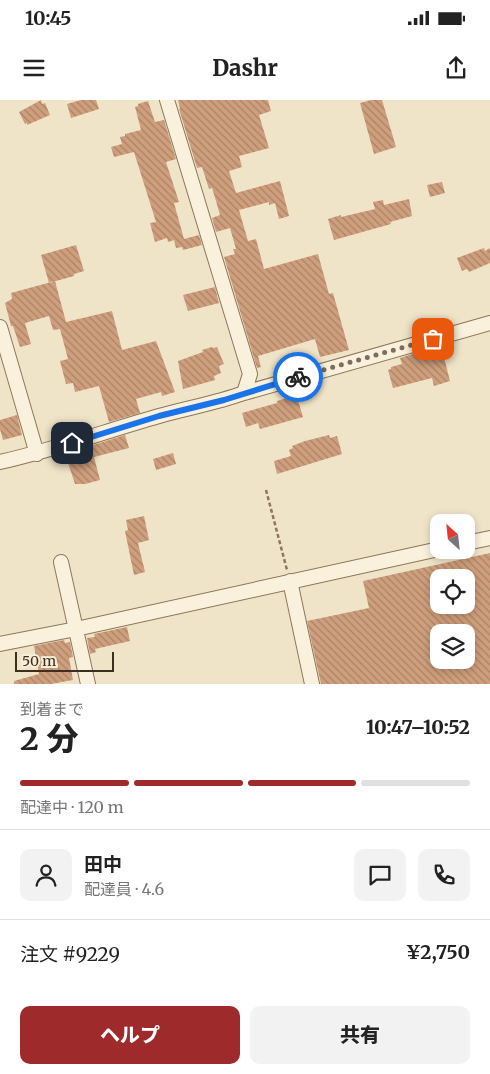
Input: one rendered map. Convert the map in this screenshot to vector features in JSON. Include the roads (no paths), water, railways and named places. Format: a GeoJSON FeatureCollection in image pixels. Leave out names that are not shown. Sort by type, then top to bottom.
{"type":"FeatureCollection","features":[{"type":"Feature","properties":{"kind":"street"},"geometry":{"type":"LineString","coordinates":[[167,100],[250,374],[244,393]]}},
{"type":"Feature","properties":{"kind":"street"},"geometry":{"type":"LineString","coordinates":[[0,462],[37,454],[159,416],[224,400],[490,323]]}},
{"type":"Feature","properties":{"kind":"street"},"geometry":{"type":"LineString","coordinates":[[0,327],[37,454]]}},
{"type":"Feature","properties":{"kind":"street"},"geometry":{"type":"LineString","coordinates":[[475,541],[490,538]]}},
{"type":"Feature","properties":{"kind":"street"},"geometry":{"type":"LineString","coordinates":[[0,644],[430,551]]}},
{"type":"Feature","properties":{"kind":"street"},"geometry":{"type":"LineString","coordinates":[[61,562],[88,684]]}},
{"type":"Feature","properties":{"kind":"street"},"geometry":{"type":"LineString","coordinates":[[290,581],[312,684]]}}]}
